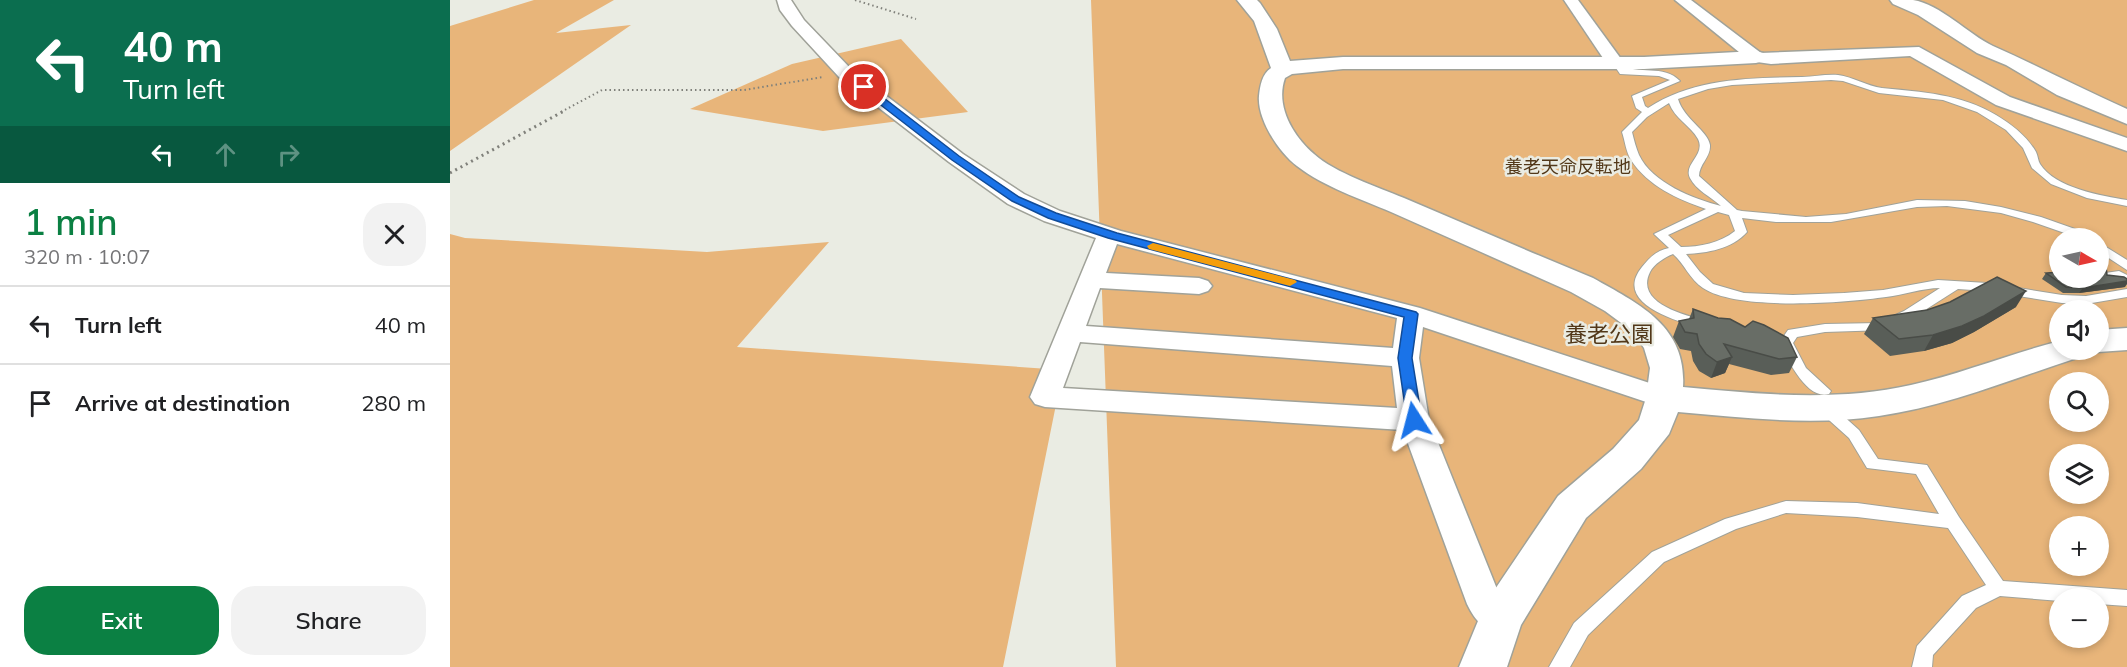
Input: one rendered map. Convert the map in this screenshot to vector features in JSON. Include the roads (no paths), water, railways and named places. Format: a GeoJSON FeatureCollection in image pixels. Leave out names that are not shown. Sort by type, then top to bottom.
{"type":"FeatureCollection","features":[{"type":"Feature","properties":{"kind":"street"},"geometry":{"type":"LineString","coordinates":[[784,0],[798,23],[845,73],[956,158],[1016,199],[1052,216],[1109,234],[1411,314],[1664,398],[1776,407],[1824,399],[1866,405],[1908,398],[2049,355]]}},
{"type":"Feature","properties":{"kind":"street"},"geometry":{"type":"LineString","coordinates":[[1246,0],[1256,8],[1268,24],[1279,64],[1287,68]]}},
{"type":"Feature","properties":{"kind":"street"},"geometry":{"type":"LineString","coordinates":[[1571,0],[1618,65]]}},
{"type":"Feature","properties":{"kind":"street"},"geometry":{"type":"LineString","coordinates":[[1682,0],[1756,57]]}},
{"type":"Feature","properties":{"kind":"street"},"geometry":{"type":"LineString","coordinates":[[1899,0],[1925,11],[1984,49],[2013,61],[2065,90],[2127,117]]}},
{"type":"Feature","properties":{"kind":"street"},"geometry":{"type":"LineString","coordinates":[[1483,667],[1502,618],[1572,507],[1627,459],[1656,425],[1664,398],[1667,368],[1661,347],[1644,324],[1616,304],[1582,285],[1344,183],[1306,161],[1290,144],[1274,116],[1270,102],[1271,86],[1275,75],[1287,68],[1343,63],[1618,65],[1913,51],[2003,101],[2127,145]]}},
{"type":"Feature","properties":{"kind":"street"},"geometry":{"type":"LineString","coordinates":[[1109,234],[1045,397],[1414,420]]}},
{"type":"Feature","properties":{"kind":"street"},"geometry":{"type":"LineString","coordinates":[[1091,280],[1199,286]]}},
{"type":"Feature","properties":{"kind":"street"},"geometry":{"type":"LineString","coordinates":[[1411,314],[1405,358],[1414,420],[1485,604],[1502,618]]}},
{"type":"Feature","properties":{"kind":"street"},"geometry":{"type":"LineString","coordinates":[[1070,333],[1405,358]]}},
{"type":"Feature","properties":{"kind":"street"},"geometry":{"type":"LineString","coordinates":[[2109,340],[2127,339]]}},
{"type":"Feature","properties":{"kind":"lane"},"geometry":{"type":"LineString","coordinates":[[1618,65],[1623,72],[1663,74],[1673,77],[1676,81],[1636,96],[1641,108],[1647,111]]}},
{"type":"Feature","properties":{"kind":"lane"},"geometry":{"type":"LineString","coordinates":[[2059,228],[2025,216],[1945,202],[1894,206],[1830,220],[1794,220],[1715,210],[1668,189],[1636,160],[1628,147],[1627,132],[1647,111],[1673,99],[1719,85],[1748,81],[1840,78],[1876,89],[1924,93],[1950,98],[1980,110],[2007,127],[2032,154],[2035,165],[2050,178],[2073,191],[2127,203]]}},
{"type":"Feature","properties":{"kind":"lane"},"geometry":{"type":"LineString","coordinates":[[1673,99],[1678,113],[1700,135],[1707,148],[1706,155],[1694,168],[1694,176],[1739,218],[1741,232],[1734,239],[1696,250],[1667,251],[1645,271],[1640,285],[1642,293],[1653,306],[1674,315],[1713,326]]}},
{"type":"Feature","properties":{"kind":"lane"},"geometry":{"type":"LineString","coordinates":[[1715,210],[1660,234],[1668,238],[1698,280],[1722,293],[1754,298],[1857,295],[1886,293],[1930,284],[1987,287],[2062,299],[2086,300],[2122,289],[2119,275],[2109,276]]}},
{"type":"Feature","properties":{"kind":"lane"},"geometry":{"type":"LineString","coordinates":[[2109,253],[2127,266]]}},
{"type":"Feature","properties":{"kind":"lane"},"geometry":{"type":"LineString","coordinates":[[1956,285],[1909,314],[1881,327],[1825,328],[1793,333],[1781,340],[1800,371],[1854,434],[1873,464],[1921,469],[1953,522],[1998,588]]}},
{"type":"Feature","properties":{"kind":"lane"},"geometry":{"type":"LineString","coordinates":[[1559,667],[1581,629],[1658,556],[1731,524],[1786,507],[1857,510],[1953,522]]}},
{"type":"Feature","properties":{"kind":"lane"},"geometry":{"type":"LineString","coordinates":[[1922,667],[1924,652],[1969,602],[1998,588],[2127,597]]}},
{"type":"Feature","properties":{"kind":"park label","name":"養老天命反転地"},"geometry":{"type":"Point","coordinates":[1568,166]}},
{"type":"Feature","properties":{"kind":"park label","name":"養老公園"},"geometry":{"type":"Point","coordinates":[1609,334]}}]}
